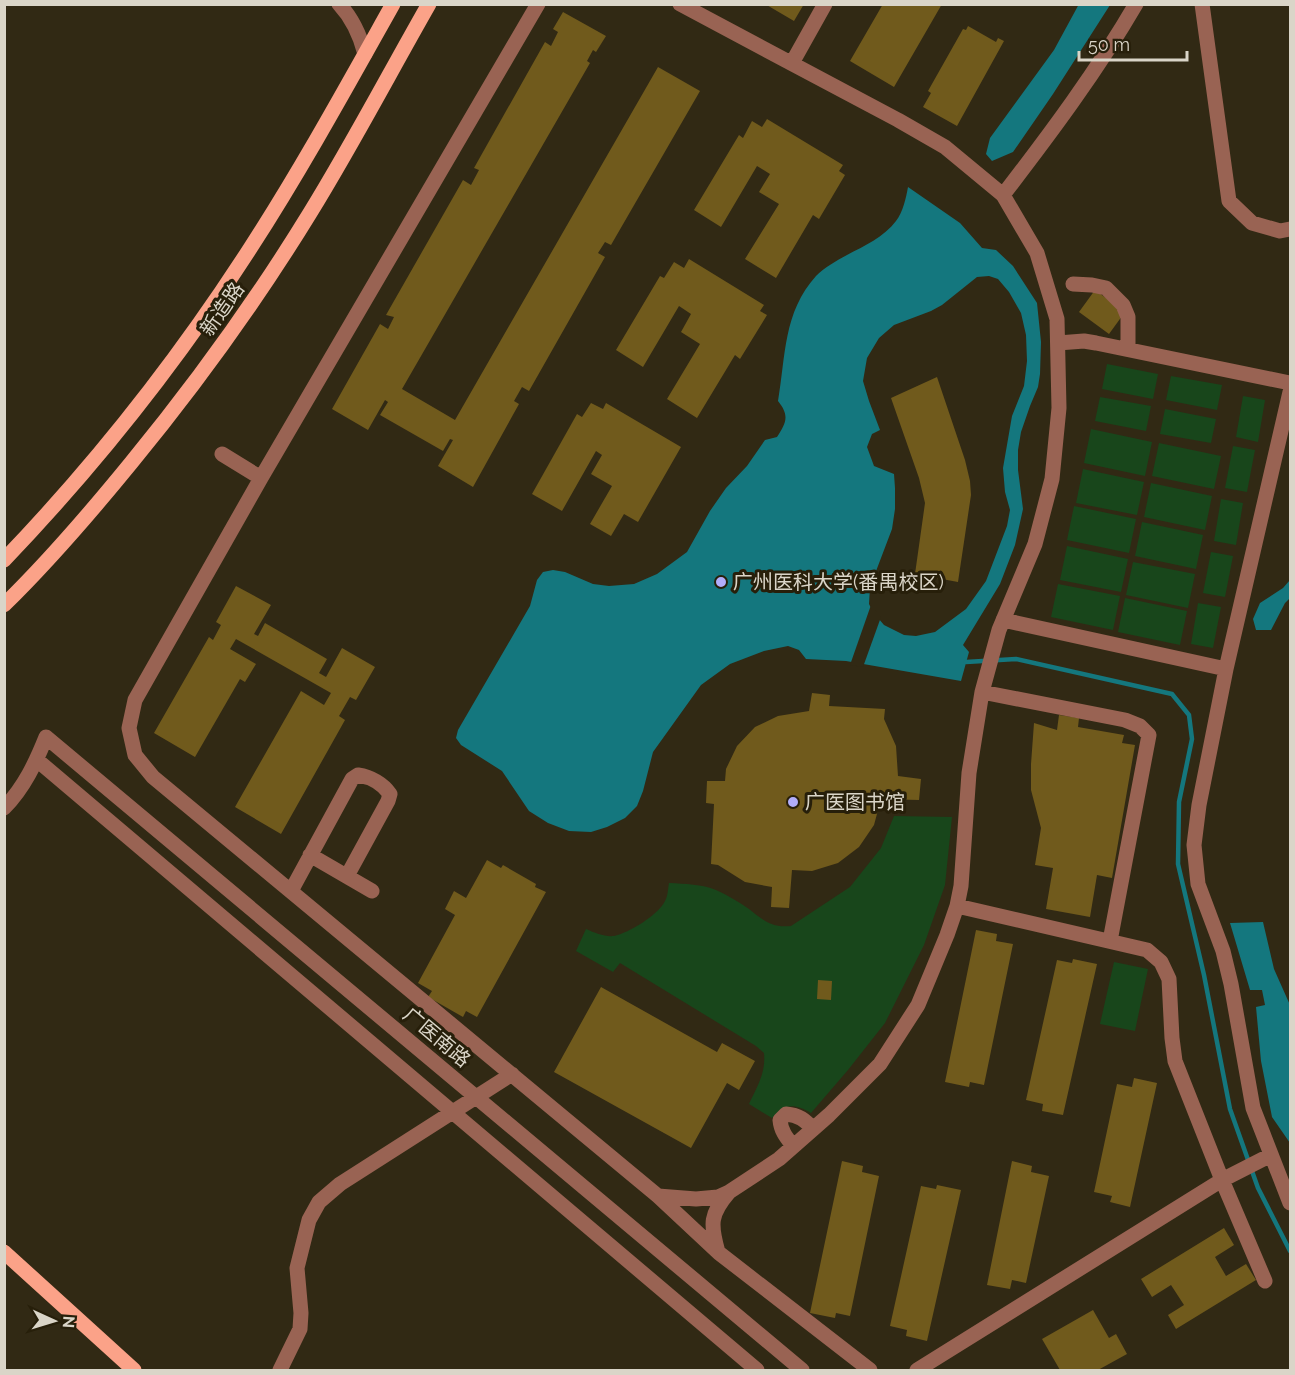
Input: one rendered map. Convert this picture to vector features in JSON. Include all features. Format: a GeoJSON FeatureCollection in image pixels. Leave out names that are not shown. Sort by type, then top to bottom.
{"type":"FeatureCollection","features":[{"type":"Feature","properties":{"kind":"main road","name":"新造路"},"geometry":{"type":"LineString","coordinates":[[4,560],[116,434],[233,276],[305,160],[393,4]]}},
{"type":"Feature","properties":{"kind":"main road","name":"新造路"},"geometry":{"type":"LineString","coordinates":[[4,605],[57,551],[185,396],[222,347],[312,211],[429,4]]}},
{"type":"Feature","properties":{"kind":"main road"},"geometry":{"type":"LineString","coordinates":[[4,1252],[134,1371]]}},
{"type":"Feature","properties":{"kind":"street"},"geometry":{"type":"LineString","coordinates":[[339,4],[355,26],[365,54]]}},
{"type":"Feature","properties":{"kind":"street"},"geometry":{"type":"LineString","coordinates":[[538,4],[261,478],[135,700],[129,728],[135,755],[153,777],[658,1196],[719,1253],[870,1371]]}},
{"type":"Feature","properties":{"kind":"street"},"geometry":{"type":"LineString","coordinates":[[658,1196],[696,1199],[718,1197],[779,1159],[829,1115],[880,1064],[918,1005],[947,935],[962,886],[969,773],[982,692],[1001,625],[1035,544],[1052,479],[1059,408],[1057,319],[1037,253],[1003,195],[945,147],[680,4]]}},
{"type":"Feature","properties":{"kind":"street"},"geometry":{"type":"LineString","coordinates":[[792,63],[825,4]]}},
{"type":"Feature","properties":{"kind":"street"},"geometry":{"type":"LineString","coordinates":[[1003,195],[1053,130],[1125,24],[1136,4]]}},
{"type":"Feature","properties":{"kind":"street"},"geometry":{"type":"LineString","coordinates":[[1202,4],[1229,201],[1251,223],[1280,231],[1290,229]]}},
{"type":"Feature","properties":{"kind":"street"},"geometry":{"type":"LineString","coordinates":[[1073,284],[1106,288],[1123,305],[1128,317],[1128,349]]}},
{"type":"Feature","properties":{"kind":"street"},"geometry":{"type":"LineString","coordinates":[[1058,343],[1084,341],[1290,383]]}},
{"type":"Feature","properties":{"kind":"street"},"geometry":{"type":"LineString","coordinates":[[1290,393],[1226,669],[1199,805],[1194,845],[1198,884],[1223,951],[1231,984],[1253,1107],[1290,1203]]}},
{"type":"Feature","properties":{"kind":"street"},"geometry":{"type":"LineString","coordinates":[[222,454],[261,478]]}},
{"type":"Feature","properties":{"kind":"street"},"geometry":{"type":"LineString","coordinates":[[1001,625],[1226,669]]}},
{"type":"Feature","properties":{"kind":"street"},"geometry":{"type":"LineString","coordinates":[[982,692],[1125,720],[1140,726],[1149,735],[1110,941]]}},
{"type":"Feature","properties":{"kind":"street","name":"广医南路"},"geometry":{"type":"LineString","coordinates":[[37,760],[46,737],[802,1371]]}},
{"type":"Feature","properties":{"kind":"street"},"geometry":{"type":"LineString","coordinates":[[4,808],[22,785],[37,760],[757,1371]]}},
{"type":"Feature","properties":{"kind":"street"},"geometry":{"type":"LineString","coordinates":[[291,891],[352,779],[358,775],[367,776],[386,788],[390,794],[347,876]]}},
{"type":"Feature","properties":{"kind":"street"},"geometry":{"type":"LineString","coordinates":[[310,855],[372,891]]}},
{"type":"Feature","properties":{"kind":"street"},"geometry":{"type":"LineString","coordinates":[[957,906],[1147,950],[1161,962],[1169,979],[1175,1061],[1265,1281]]}},
{"type":"Feature","properties":{"kind":"street"},"geometry":{"type":"LineString","coordinates":[[280,1371],[300,1329],[297,1268],[309,1220],[319,1202],[340,1184],[512,1074]]}},
{"type":"Feature","properties":{"kind":"street"},"geometry":{"type":"LineString","coordinates":[[794,1146],[780,1127],[780,1120],[786,1114],[794,1114],[803,1118],[813,1129]]}},
{"type":"Feature","properties":{"kind":"street"},"geometry":{"type":"LineString","coordinates":[[917,1371],[1222,1179],[1271,1155]]}},
{"type":"Feature","properties":{"kind":"street"},"geometry":{"type":"LineString","coordinates":[[719,1253],[713,1234],[713,1219],[718,1204],[729,1192]]}},
{"type":"Feature","properties":{"kind":"green space"},"geometry":{"type":"Polygon","coordinates":[[[1107,364],[1158,374],[1153,399],[1102,389],[1107,364]]]}},
{"type":"Feature","properties":{"kind":"green space"},"geometry":{"type":"Polygon","coordinates":[[[1171,376],[1222,385],[1217,410],[1166,400],[1171,376]]]}},
{"type":"Feature","properties":{"kind":"green space"},"geometry":{"type":"Polygon","coordinates":[[[1243,396],[1265,400],[1258,442],[1236,437],[1243,396]]]}},
{"type":"Feature","properties":{"kind":"green space"},"geometry":{"type":"Polygon","coordinates":[[[1100,397],[1151,406],[1146,431],[1095,421],[1100,397]]]}},
{"type":"Feature","properties":{"kind":"green space"},"geometry":{"type":"Polygon","coordinates":[[[1165,409],[1216,419],[1211,443],[1160,434],[1165,409]]]}},
{"type":"Feature","properties":{"kind":"green space"},"geometry":{"type":"Polygon","coordinates":[[[1091,429],[1152,442],[1145,476],[1084,463],[1091,429]]]}},
{"type":"Feature","properties":{"kind":"green space"},"geometry":{"type":"Polygon","coordinates":[[[1159,443],[1221,456],[1214,489],[1152,476],[1159,443]]]}},
{"type":"Feature","properties":{"kind":"green space"},"geometry":{"type":"Polygon","coordinates":[[[1233,446],[1255,450],[1247,492],[1225,488],[1233,446]]]}},
{"type":"Feature","properties":{"kind":"green space"},"geometry":{"type":"Polygon","coordinates":[[[1083,469],[1144,482],[1137,515],[1076,503],[1083,469]]]}},
{"type":"Feature","properties":{"kind":"green space"},"geometry":{"type":"Polygon","coordinates":[[[1151,483],[1212,496],[1205,530],[1144,517],[1151,483]]]}},
{"type":"Feature","properties":{"kind":"green space"},"geometry":{"type":"Polygon","coordinates":[[[1221,499],[1243,503],[1236,545],[1214,541],[1221,499]]]}},
{"type":"Feature","properties":{"kind":"green space"},"geometry":{"type":"Polygon","coordinates":[[[1074,506],[1136,519],[1129,553],[1067,540],[1074,506]]]}},
{"type":"Feature","properties":{"kind":"green space"},"geometry":{"type":"Polygon","coordinates":[[[1142,522],[1203,535],[1196,569],[1135,556],[1142,522]]]}},
{"type":"Feature","properties":{"kind":"green space"},"geometry":{"type":"Polygon","coordinates":[[[1067,546],[1128,559],[1121,592],[1060,580],[1067,546]]]}},
{"type":"Feature","properties":{"kind":"green space"},"geometry":{"type":"Polygon","coordinates":[[[1211,552],[1233,556],[1225,597],[1203,593],[1211,552]]]}},
{"type":"Feature","properties":{"kind":"green space"},"geometry":{"type":"Polygon","coordinates":[[[1133,562],[1195,574],[1188,608],[1126,595],[1133,562]]]}},
{"type":"Feature","properties":{"kind":"green space"},"geometry":{"type":"Polygon","coordinates":[[[1058,584],[1120,596],[1113,630],[1051,617],[1058,584]]]}},
{"type":"Feature","properties":{"kind":"green space"},"geometry":{"type":"Polygon","coordinates":[[[1125,598],[1187,611],[1180,645],[1118,632],[1125,598]]]}},
{"type":"Feature","properties":{"kind":"green space"},"geometry":{"type":"Polygon","coordinates":[[[1198,603],[1221,607],[1213,648],[1191,644],[1198,603]]]}},
{"type":"Feature","properties":{"kind":"green space"},"geometry":{"type":"Polygon","coordinates":[[[894,816],[952,817],[945,885],[924,945],[885,1023],[811,1113],[790,1106],[772,1118],[749,1104],[762,1073],[764,1053],[620,963],[613,972],[576,951],[586,929],[614,936],[642,923],[665,901],[669,883],[711,888],[737,901],[768,922],[778,926],[791,926],[850,887],[881,848],[894,816]]]}},
{"type":"Feature","properties":{"kind":"green space"},"geometry":{"type":"Polygon","coordinates":[[[1114,962],[1148,969],[1135,1031],[1100,1024],[1114,962]]]}},
{"type":"Feature","properties":{"kind":"water"},"geometry":{"type":"Polygon","coordinates":[[[1079,4],[1110,5],[1013,152],[992,161],[986,154],[990,138],[1054,50],[1079,4]]]}},
{"type":"Feature","properties":{"kind":"water"},"geometry":{"type":"Polygon","coordinates":[[[908,187],[960,223],[982,248],[996,250],[1013,266],[1037,303],[1041,342],[1040,374],[1038,387],[1021,432],[1018,450],[1023,509],[1015,545],[1000,584],[963,645],[969,652],[961,681],[846,661],[806,659],[799,650],[788,646],[764,651],[730,664],[701,685],[653,752],[637,806],[625,818],[591,832],[569,831],[548,823],[529,811],[502,771],[461,745],[456,738],[458,730],[530,606],[537,580],[543,572],[553,570],[565,572],[593,584],[609,586],[634,584],[657,574],[687,552],[726,488],[747,466],[765,440],[777,437],[783,428],[785,415],[778,401],[785,351],[792,320],[805,290],[827,267],[873,241],[891,227],[901,213],[908,187]],[[989,276],[977,277],[942,305],[894,325],[879,338],[867,358],[863,381],[880,430],[872,434],[867,447],[874,466],[894,474],[895,488],[892,529],[870,587],[869,604],[884,625],[904,635],[916,636],[935,632],[966,609],[986,581],[1007,526],[1010,510],[1005,492],[1003,468],[1012,416],[1024,386],[1027,361],[1026,335],[1021,313],[1009,292],[998,279],[989,276]]]}},
{"type":"Feature","properties":{"kind":"water"},"geometry":{"type":"Polygon","coordinates":[[[1290,580],[1290,598],[1271,630],[1256,630],[1253,619],[1260,603],[1283,588],[1290,580]]]}},
{"type":"Feature","properties":{"kind":"water"},"geometry":{"type":"Polygon","coordinates":[[[1263,922],[1274,969],[1290,1005],[1290,1143],[1272,1117],[1261,1061],[1256,1007],[1265,1005],[1262,990],[1250,990],[1230,923],[1263,922]]]}},
{"type":"Feature","properties":{"kind":"pier"},"geometry":{"type":"Polygon","coordinates":[[[871,605],[881,617],[863,667],[850,665],[871,605]]]}},
{"type":"Feature","properties":{"kind":"building"},"geometry":{"type":"Polygon","coordinates":[[[765,4],[804,4],[794,21],[765,4]]]}},
{"type":"Feature","properties":{"kind":"building"},"geometry":{"type":"Polygon","coordinates":[[[883,4],[942,4],[894,87],[850,61],[883,4]]]}},
{"type":"Feature","properties":{"kind":"building"},"geometry":{"type":"Polygon","coordinates":[[[563,12],[606,36],[596,52],[593,50],[587,61],[590,63],[402,389],[455,420],[658,67],[700,91],[611,245],[605,242],[598,253],[605,257],[529,391],[522,387],[514,401],[519,404],[473,487],[438,466],[453,440],[450,439],[443,451],[380,415],[388,402],[385,400],[368,430],[332,409],[380,324],[388,329],[394,317],[386,315],[463,180],[471,185],[479,170],[474,168],[545,42],[551,46],[558,32],[553,29],[563,12]]]}},
{"type":"Feature","properties":{"kind":"building"},"geometry":{"type":"Polygon","coordinates":[[[968,26],[996,42],[998,38],[1004,41],[957,126],[923,107],[931,93],[928,91],[963,29],[966,30],[968,26]]]}},
{"type":"Feature","properties":{"kind":"building"},"geometry":{"type":"Polygon","coordinates":[[[767,119],[843,165],[839,171],[845,175],[819,219],[813,215],[776,278],[745,259],[779,204],[759,192],[770,174],[757,166],[721,227],[694,210],[739,135],[743,138],[752,121],[762,127],[767,119]]]}},
{"type":"Feature","properties":{"kind":"building"},"geometry":{"type":"Polygon","coordinates":[[[689,259],[764,305],[760,311],[767,315],[740,359],[735,355],[697,418],[667,399],[700,344],[681,332],[691,314],[679,306],[643,367],[616,350],[660,276],[664,278],[674,262],[684,268],[689,259]]]}},
{"type":"Feature","properties":{"kind":"building"},"geometry":{"type":"Polygon","coordinates":[[[1095,290],[1125,312],[1109,334],[1079,312],[1095,290]]]}},
{"type":"Feature","properties":{"kind":"building"},"geometry":{"type":"Polygon","coordinates":[[[937,377],[970,481],[971,495],[958,582],[915,574],[925,503],[919,478],[891,398],[937,377]]]}},
{"type":"Feature","properties":{"kind":"building"},"geometry":{"type":"Polygon","coordinates":[[[591,403],[603,409],[606,403],[681,447],[638,522],[624,514],[611,536],[590,524],[612,486],[591,474],[602,455],[596,451],[562,511],[532,494],[577,414],[582,417],[591,403]]]}},
{"type":"Feature","properties":{"kind":"building"},"geometry":{"type":"Polygon","coordinates":[[[236,586],[271,605],[254,634],[258,636],[265,623],[327,659],[319,673],[326,677],[342,648],[375,667],[356,700],[350,697],[339,716],[345,720],[281,834],[235,807],[301,691],[324,705],[331,693],[236,639],[230,649],[256,664],[245,682],[240,679],[195,757],[154,733],[209,637],[213,640],[221,625],[216,622],[236,586]]]}},
{"type":"Feature","properties":{"kind":"building","name":"广医图书馆"},"geometry":{"type":"Polygon","coordinates":[[[812,693],[830,695],[829,706],[885,709],[884,719],[896,746],[898,776],[921,779],[919,800],[881,799],[874,825],[859,847],[838,863],[812,871],[792,870],[789,908],[771,907],[772,887],[745,882],[718,865],[711,864],[714,804],[706,803],[707,781],[725,781],[726,769],[737,746],[755,727],[778,716],[809,711],[812,693]]]}},
{"type":"Feature","properties":{"kind":"building"},"geometry":{"type":"Polygon","coordinates":[[[1059,715],[1079,718],[1078,727],[1124,735],[1122,743],[1135,745],[1112,878],[1097,875],[1090,917],[1046,909],[1053,868],[1035,865],[1041,828],[1031,790],[1034,723],[1057,730],[1059,715]]]}},
{"type":"Feature","properties":{"kind":"building"},"geometry":{"type":"Polygon","coordinates":[[[487,860],[501,868],[503,865],[546,892],[477,1017],[466,1011],[463,1017],[428,997],[432,991],[418,983],[455,915],[445,909],[454,891],[466,898],[487,860]]]}},
{"type":"Feature","properties":{"kind":"building"},"geometry":{"type":"Polygon","coordinates":[[[976,930],[997,934],[996,941],[1013,944],[984,1085],[970,1082],[969,1087],[945,1082],[976,930]]]}},
{"type":"Feature","properties":{"kind":"building"},"geometry":{"type":"Polygon","coordinates":[[[1073,959],[1097,964],[1063,1115],[1042,1111],[1043,1104],[1026,1100],[1057,960],[1072,963],[1073,959]]]}},
{"type":"Feature","properties":{"kind":"building"},"geometry":{"type":"Polygon","coordinates":[[[818,980],[832,981],[831,1000],[817,999],[818,980]]]}},
{"type":"Feature","properties":{"kind":"building"},"geometry":{"type":"Polygon","coordinates":[[[601,987],[717,1052],[722,1043],[755,1061],[739,1090],[727,1083],[691,1148],[554,1072],[601,987]]]}},
{"type":"Feature","properties":{"kind":"building"},"geometry":{"type":"Polygon","coordinates":[[[1134,1078],[1157,1083],[1130,1207],[1110,1202],[1112,1196],[1094,1192],[1117,1084],[1132,1087],[1134,1078]]]}},
{"type":"Feature","properties":{"kind":"building"},"geometry":{"type":"Polygon","coordinates":[[[842,1161],[863,1166],[862,1172],[879,1176],[850,1316],[836,1313],[835,1318],[810,1313],[842,1161]]]}},
{"type":"Feature","properties":{"kind":"building"},"geometry":{"type":"Polygon","coordinates":[[[1012,1161],[1032,1166],[1031,1172],[1049,1176],[1026,1283],[1012,1280],[1010,1289],[987,1285],[1012,1161]]]}},
{"type":"Feature","properties":{"kind":"building"},"geometry":{"type":"Polygon","coordinates":[[[937,1185],[961,1190],[927,1341],[906,1336],[907,1330],[890,1326],[921,1186],[936,1189],[937,1185]]]}},
{"type":"Feature","properties":{"kind":"building"},"geometry":{"type":"Polygon","coordinates":[[[1224,1228],[1234,1245],[1215,1257],[1226,1276],[1246,1264],[1256,1280],[1176,1329],[1168,1315],[1184,1305],[1171,1285],[1152,1297],[1141,1279],[1224,1228]]]}},
{"type":"Feature","properties":{"kind":"building"},"geometry":{"type":"Polygon","coordinates":[[[1093,1310],[1109,1338],[1116,1334],[1127,1354],[1098,1370],[1060,1370],[1042,1339],[1093,1310]]]}},
{"type":"Feature","properties":{"kind":"waterway"},"geometry":{"type":"LineString","coordinates":[[966,662],[1016,659],[1172,694],[1189,715],[1192,739],[1179,802],[1178,864],[1204,975],[1230,1109],[1258,1188],[1290,1251]]}},
{"type":"Feature","properties":{"kind":"place","name":"广州医科大学(番禺校区)"},"geometry":{"type":"Point","coordinates":[721,582]}},
{"type":"Feature","properties":{"kind":"place","name":"广医图书馆"},"geometry":{"type":"Point","coordinates":[793,802]}}]}
